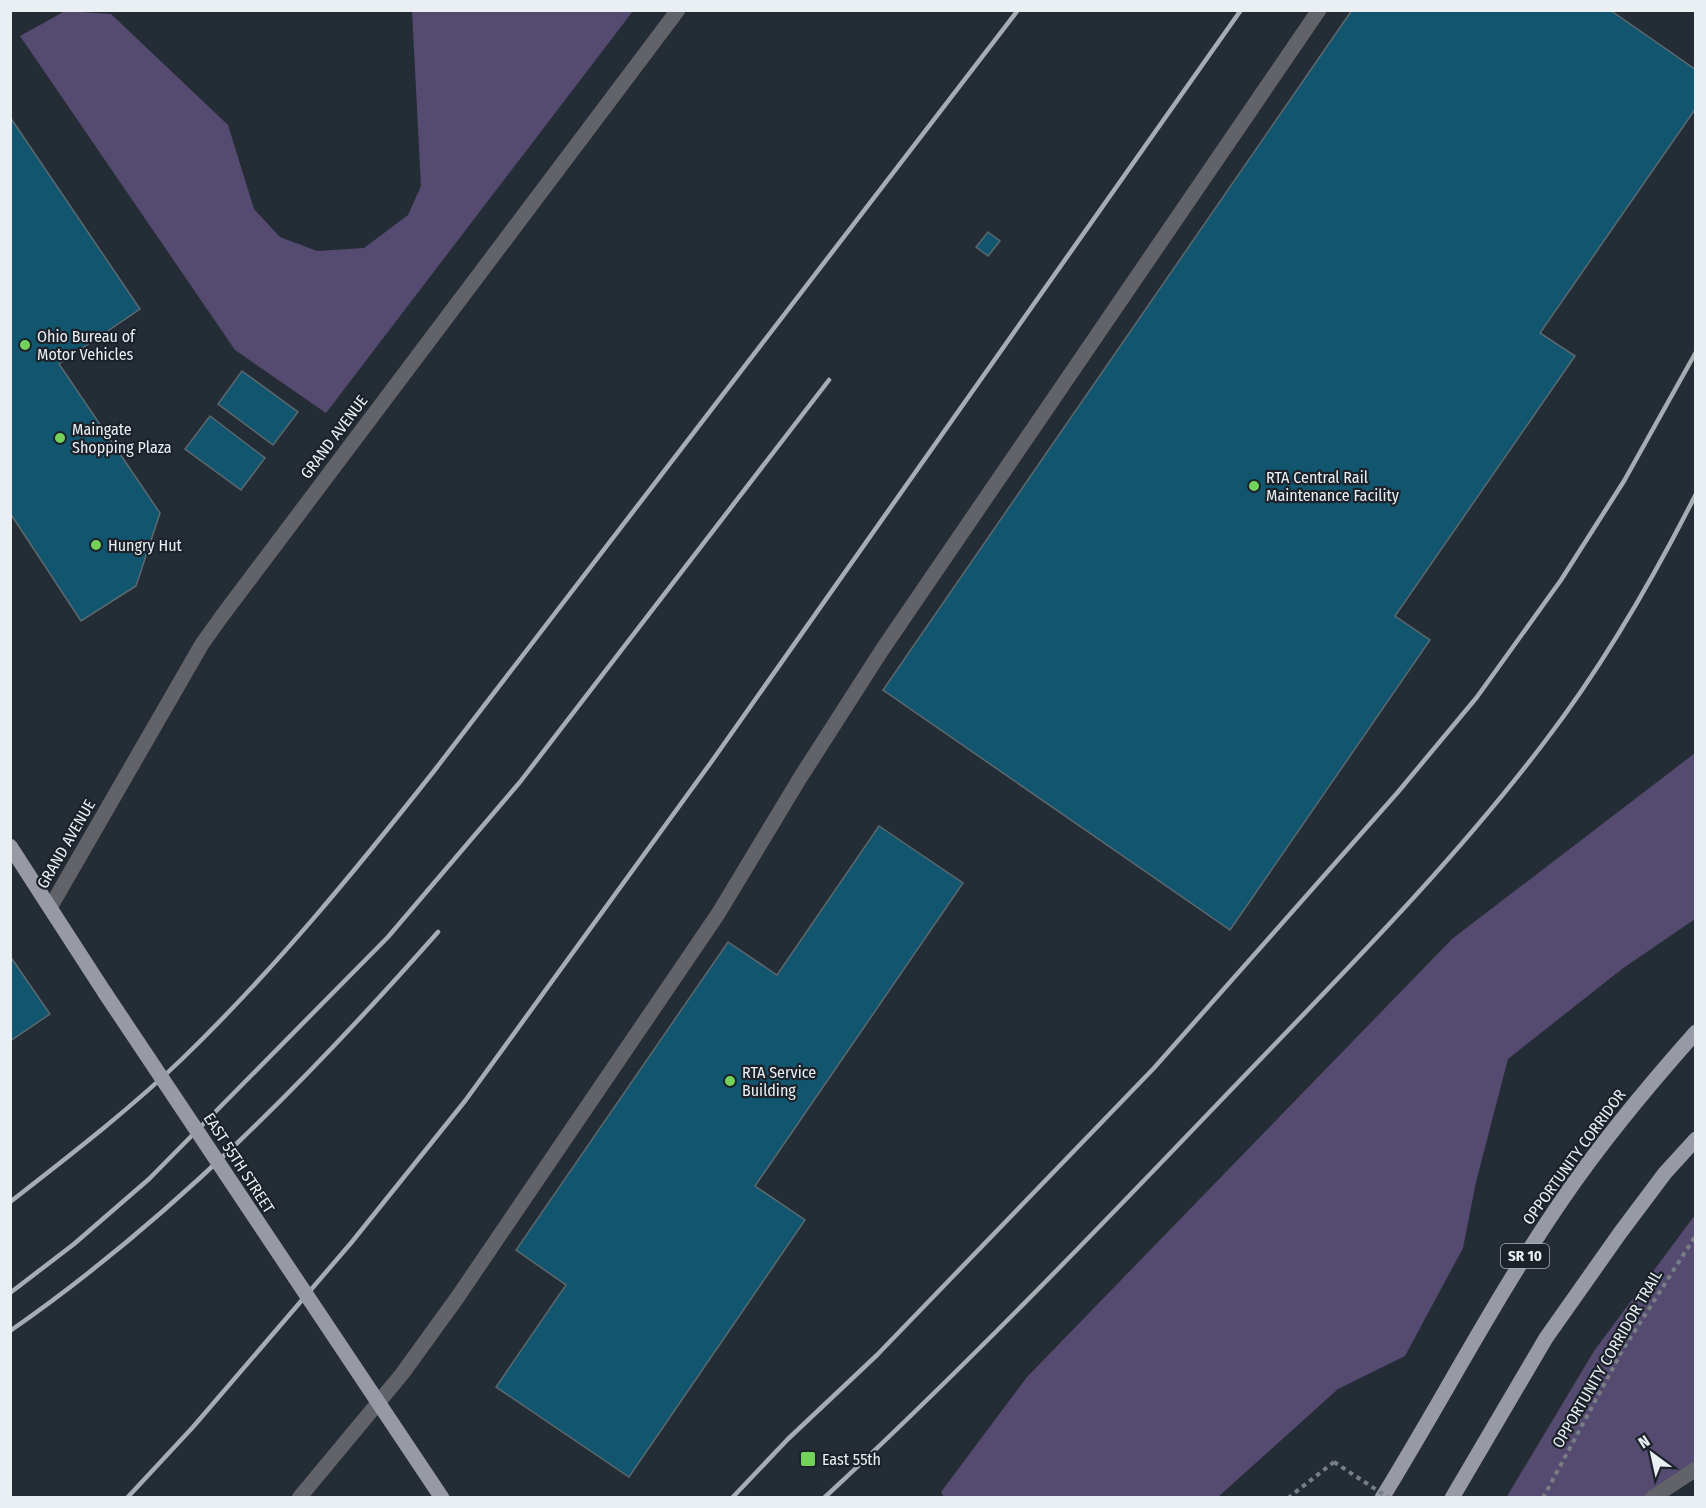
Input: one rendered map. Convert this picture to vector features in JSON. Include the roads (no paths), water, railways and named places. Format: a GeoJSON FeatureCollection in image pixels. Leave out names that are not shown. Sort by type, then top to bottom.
{"type":"FeatureCollection","features":[{"type":"Feature","properties":{"kind":"main road","name":"EAST 55TH STREET"},"geometry":{"type":"LineString","coordinates":[[10,846],[51,906],[105,993],[442,1497]]}},
{"type":"Feature","properties":{"kind":"main road","name":"OPPORTUNITY CORRIDOR"},"geometry":{"type":"LineString","coordinates":[[1382,1497],[1474,1339],[1563,1198],[1635,1103],[1695,1032]]}},
{"type":"Feature","properties":{"kind":"main road"},"geometry":{"type":"LineString","coordinates":[[1452,1497],[1546,1338],[1620,1233],[1665,1173],[1695,1139]]}},
{"type":"Feature","properties":{"kind":"street","name":"GRAND AVENUE"},"geometry":{"type":"LineString","coordinates":[[51,906],[202,644],[678,10]]}},
{"type":"Feature","properties":{"kind":"street"},"geometry":{"type":"LineString","coordinates":[[299,1497],[402,1374],[463,1289],[718,914],[800,778],[882,650],[1319,10]]}},
{"type":"Feature","properties":{"kind":"street"},"geometry":{"type":"LineString","coordinates":[[1652,1497],[1695,1469]]}},
{"type":"Feature","properties":{"kind":"railway"},"geometry":{"type":"LineString","coordinates":[[10,1202],[120,1115],[182,1059],[249,991],[344,883],[434,771],[1018,10]]}},
{"type":"Feature","properties":{"kind":"railway"},"geometry":{"type":"LineString","coordinates":[[127,1498],[193,1427],[351,1243],[465,1101],[712,761],[1241,10]]}},
{"type":"Feature","properties":{"kind":"railway"},"geometry":{"type":"LineString","coordinates":[[732,1498],[788,1439],[877,1355],[1154,1068],[1398,792],[1477,697],[1561,580],[1624,481],[1696,352]]}},
{"type":"Feature","properties":{"kind":"railway"},"geometry":{"type":"LineString","coordinates":[[10,1293],[74,1244],[149,1179],[388,937],[520,782],[829,380]]}},
{"type":"Feature","properties":{"kind":"railway"},"geometry":{"type":"LineString","coordinates":[[824,1498],[928,1399],[1079,1248],[1351,965],[1471,833],[1546,740],[1608,651],[1663,558],[1696,494]]}},
{"type":"Feature","properties":{"kind":"railway"},"geometry":{"type":"LineString","coordinates":[[10,1331],[126,1242],[236,1144],[340,1040],[438,932]]}},
{"type":"Feature","properties":{"kind":"place","name":"Ohio Bureau of Motor Vehicles"},"geometry":{"type":"Point","coordinates":[25,345]}},
{"type":"Feature","properties":{"kind":"place","name":"Maingate Shopping Plaza"},"geometry":{"type":"Point","coordinates":[60,438]}},
{"type":"Feature","properties":{"kind":"place","name":"RTA Central Rail Maintenance Facility"},"geometry":{"type":"Point","coordinates":[1254,486]}},
{"type":"Feature","properties":{"kind":"place","name":"Hungry Hut"},"geometry":{"type":"Point","coordinates":[96,545]}},
{"type":"Feature","properties":{"kind":"place","name":"RTA Service Building"},"geometry":{"type":"Point","coordinates":[730,1081]}},
{"type":"Feature","properties":{"kind":"place","name":"East 55th"},"geometry":{"type":"Point","coordinates":[808,1459]}}]}
